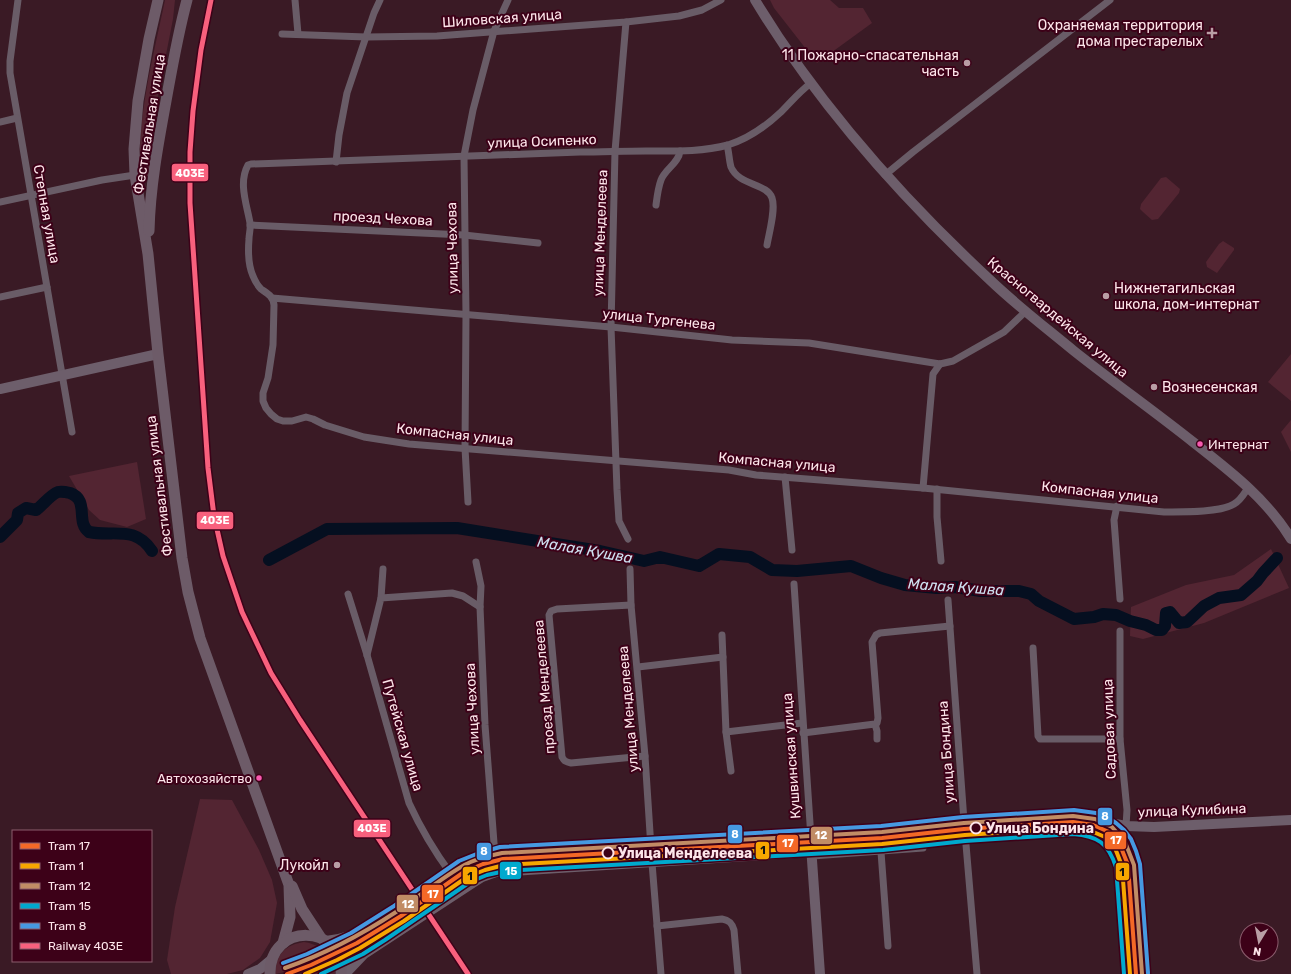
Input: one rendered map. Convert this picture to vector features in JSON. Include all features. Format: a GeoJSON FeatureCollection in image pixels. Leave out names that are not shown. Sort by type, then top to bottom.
{"type":"FeatureCollection","features":[{"type":"Feature","properties":{"kind":"main road","name":"Фестивальная улица"},"geometry":{"type":"LineString","coordinates":[[158,0],[149,39],[138,101],[134,149],[135,175],[148,254],[182,558],[188,592],[200,638],[289,885],[290,907],[288,927],[283,943]]}},
{"type":"Feature","properties":{"kind":"main road","name":"Фестивальная улица"},"geometry":{"type":"LineString","coordinates":[[148,254],[150,214],[164,116],[187,0]]}},
{"type":"Feature","properties":{"kind":"main road","name":"Красногвардейская улица"},"geometry":{"type":"LineString","coordinates":[[755,0],[778,38],[848,132],[910,202],[984,275],[1026,312],[1093,366],[1211,456],[1264,502],[1278,519],[1291,539]]}},
{"type":"Feature","properties":{"kind":"main road"},"geometry":{"type":"LineString","coordinates":[[138,191],[142,194],[153,192]]}},
{"type":"Feature","properties":{"kind":"main road"},"geometry":{"type":"LineString","coordinates":[[0,389],[158,354]]}},
{"type":"Feature","properties":{"kind":"main road","name":"улица Кулибина"},"geometry":{"type":"LineString","coordinates":[[323,940],[343,939],[361,933],[388,918],[451,874],[483,858],[495,856],[651,848],[731,841],[811,838],[1080,820],[1094,820],[1126,826],[1154,827],[1291,820]]}},
{"type":"Feature","properties":{"kind":"main road","name":"Кушвинская улица"},"geometry":{"type":"LineString","coordinates":[[811,838],[820,974]]}},
{"type":"Feature","properties":{"kind":"main road"},"geometry":{"type":"LineString","coordinates":[[344,974],[364,954],[482,877],[496,872],[812,854]]}},
{"type":"Feature","properties":{"kind":"main road","name":"Фестивальная улица"},"geometry":{"type":"LineString","coordinates":[[282,867],[302,909],[323,940],[338,956],[341,974]]}},
{"type":"Feature","properties":{"kind":"main road"},"geometry":{"type":"LineString","coordinates":[[270,974],[272,959],[277,949],[290,938],[301,935],[309,935],[323,940]]}},
{"type":"Feature","properties":{"kind":"main road"},"geometry":{"type":"LineString","coordinates":[[248,974],[260,969],[272,959]]}},
{"type":"Feature","properties":{"kind":"street","name":"Степная улица"},"geometry":{"type":"LineString","coordinates":[[18,0],[9,68],[72,432]]}},
{"type":"Feature","properties":{"kind":"street"},"geometry":{"type":"LineString","coordinates":[[295,0],[298,34]]}},
{"type":"Feature","properties":{"kind":"street"},"geometry":{"type":"LineString","coordinates":[[336,162],[342,113],[374,13],[380,0]]}},
{"type":"Feature","properties":{"kind":"street","name":"улица Чехова"},"geometry":{"type":"LineString","coordinates":[[468,502],[465,448],[466,314],[464,156],[472,110],[494,31],[508,0]]}},
{"type":"Feature","properties":{"kind":"street","name":"Шиловская улица"},"geometry":{"type":"LineString","coordinates":[[282,34],[366,37],[437,36],[626,22],[679,16],[702,10],[721,0]]}},
{"type":"Feature","properties":{"kind":"street"},"geometry":{"type":"LineString","coordinates":[[885,175],[1110,0]]}},
{"type":"Feature","properties":{"kind":"street","name":"улица Менделеева"},"geometry":{"type":"LineString","coordinates":[[626,22],[615,151],[611,327],[619,520],[628,539]]}},
{"type":"Feature","properties":{"kind":"street","name":"улица Осипенко"},"geometry":{"type":"LineString","coordinates":[[250,224],[244,185],[245,171],[251,164],[615,151],[680,151],[727,145],[744,139],[759,131],[782,111],[799,92],[811,83]]}},
{"type":"Feature","properties":{"kind":"street"},"geometry":{"type":"LineString","coordinates":[[0,122],[17,118]]}},
{"type":"Feature","properties":{"kind":"street"},"geometry":{"type":"LineString","coordinates":[[727,145],[731,167],[740,179],[764,190],[772,198],[773,207],[767,245]]}},
{"type":"Feature","properties":{"kind":"street"},"geometry":{"type":"LineString","coordinates":[[656,205],[660,181],[664,174],[677,160],[680,155],[680,151]]}},
{"type":"Feature","properties":{"kind":"street"},"geometry":{"type":"LineString","coordinates":[[0,202],[102,180],[135,175]]}},
{"type":"Feature","properties":{"kind":"street"},"geometry":{"type":"LineString","coordinates":[[250,224],[250,265],[252,274],[261,288],[272,298]]}},
{"type":"Feature","properties":{"kind":"street","name":"проезд Чехова"},"geometry":{"type":"LineString","coordinates":[[250,224],[464,235],[538,243]]}},
{"type":"Feature","properties":{"kind":"street"},"geometry":{"type":"LineString","coordinates":[[0,297],[47,287]]}},
{"type":"Feature","properties":{"kind":"street","name":"улица Тургенева"},"geometry":{"type":"LineString","coordinates":[[272,298],[611,327],[732,340],[809,343],[940,364],[953,361],[1004,332],[1026,312]]}},
{"type":"Feature","properties":{"kind":"street","name":"Компасная улица"},"geometry":{"type":"LineString","coordinates":[[272,298],[274,305],[273,344],[263,401],[266,408],[277,419],[283,421],[306,417],[325,425],[364,437],[409,444],[728,470],[756,475],[937,489],[1179,512],[1221,508],[1234,504],[1240,499],[1248,488]]}},
{"type":"Feature","properties":{"kind":"street"},"geometry":{"type":"LineString","coordinates":[[923,488],[933,374],[940,364]]}},
{"type":"Feature","properties":{"kind":"street"},"geometry":{"type":"LineString","coordinates":[[785,477],[792,550]]}},
{"type":"Feature","properties":{"kind":"street"},"geometry":{"type":"LineString","coordinates":[[937,489],[936,517],[941,561]]}},
{"type":"Feature","properties":{"kind":"street"},"geometry":{"type":"LineString","coordinates":[[1116,506],[1114,520],[1120,599]]}},
{"type":"Feature","properties":{"kind":"street","name":"улица Чехова"},"geometry":{"type":"LineString","coordinates":[[476,562],[481,586],[480,607],[485,725],[495,856]]}},
{"type":"Feature","properties":{"kind":"street","name":"улица Менделеева"},"geometry":{"type":"LineString","coordinates":[[630,568],[631,605],[638,667],[651,848]]}},
{"type":"Feature","properties":{"kind":"street"},"geometry":{"type":"LineString","coordinates":[[368,655],[381,598],[383,569]]}},
{"type":"Feature","properties":{"kind":"street","name":"Кушвинская улица"},"geometry":{"type":"LineString","coordinates":[[794,584],[802,723],[811,838]]}},
{"type":"Feature","properties":{"kind":"street"},"geometry":{"type":"LineString","coordinates":[[381,598],[452,593],[463,596],[480,607]]}},
{"type":"Feature","properties":{"kind":"street","name":"Путейская улица"},"geometry":{"type":"LineString","coordinates":[[348,594],[368,655],[409,803],[434,851],[451,874]]}},
{"type":"Feature","properties":{"kind":"street","name":"улица Бондина"},"geometry":{"type":"LineString","coordinates":[[948,600],[964,828],[977,974]]}},
{"type":"Feature","properties":{"kind":"street","name":"проезд Менделеева"},"geometry":{"type":"LineString","coordinates":[[631,605],[557,609],[551,611],[549,615],[562,756],[566,762],[571,763],[645,756]]}},
{"type":"Feature","properties":{"kind":"street"},"geometry":{"type":"LineString","coordinates":[[877,739],[875,724],[877,723],[878,718],[872,646],[873,639],[880,633],[950,626]]}},
{"type":"Feature","properties":{"kind":"street","name":"Садовая улица"},"geometry":{"type":"LineString","coordinates":[[1120,631],[1120,739],[1127,810],[1126,826]]}},
{"type":"Feature","properties":{"kind":"street"},"geometry":{"type":"LineString","coordinates":[[722,635],[726,732],[730,771]]}},
{"type":"Feature","properties":{"kind":"street"},"geometry":{"type":"LineString","coordinates":[[1033,648],[1038,736],[1040,738],[1047,739],[1120,739]]}},
{"type":"Feature","properties":{"kind":"street"},"geometry":{"type":"LineString","coordinates":[[638,667],[723,657]]}},
{"type":"Feature","properties":{"kind":"street"},"geometry":{"type":"LineString","coordinates":[[726,732],[802,723]]}},
{"type":"Feature","properties":{"kind":"street"},"geometry":{"type":"LineString","coordinates":[[803,733],[875,724]]}},
{"type":"Feature","properties":{"kind":"street"},"geometry":{"type":"LineString","coordinates":[[812,854],[881,852],[923,848]]}},
{"type":"Feature","properties":{"kind":"street"},"geometry":{"type":"LineString","coordinates":[[881,852],[888,946]]}},
{"type":"Feature","properties":{"kind":"street"},"geometry":{"type":"LineString","coordinates":[[652,862],[661,974]]}},
{"type":"Feature","properties":{"kind":"street"},"geometry":{"type":"LineString","coordinates":[[657,926],[722,919],[727,920],[730,922],[734,930],[738,974]]}},
{"type":"Feature","properties":{"kind":"shaded area"},"geometry":{"type":"Polygon","coordinates":[[[165,0],[175,0],[173,19],[154,116],[148,176],[140,177],[143,110],[165,0]]]}},
{"type":"Feature","properties":{"kind":"shaded area"},"geometry":{"type":"Polygon","coordinates":[[[770,0],[830,0],[839,8],[863,8],[872,23],[817,63],[774,8],[770,0]]]}},
{"type":"Feature","properties":{"kind":"shaded area"},"geometry":{"type":"Polygon","coordinates":[[[1166,177],[1180,189],[1179,193],[1158,219],[1152,220],[1140,209],[1141,204],[1161,178],[1166,177]]]}},
{"type":"Feature","properties":{"kind":"shaded area"},"geometry":{"type":"Polygon","coordinates":[[[1223,241],[1234,248],[1234,250],[1217,273],[1207,267],[1206,262],[1219,244],[1223,241]]]}},
{"type":"Feature","properties":{"kind":"shaded area"},"geometry":{"type":"Polygon","coordinates":[[[1291,354],[1291,401],[1268,382],[1291,354]]]}},
{"type":"Feature","properties":{"kind":"shaded area"},"geometry":{"type":"Polygon","coordinates":[[[1291,420],[1291,452],[1281,432],[1291,420]]]}},
{"type":"Feature","properties":{"kind":"shaded area"},"geometry":{"type":"Polygon","coordinates":[[[137,462],[146,519],[127,527],[100,520],[89,510],[69,476],[137,462]]]}},
{"type":"Feature","properties":{"kind":"shaded area"},"geometry":{"type":"Polygon","coordinates":[[[1271,549],[1289,588],[1204,623],[1143,639],[1130,636],[1131,607],[1186,585],[1234,575],[1271,549]]]}},
{"type":"Feature","properties":{"kind":"shaded area"},"geometry":{"type":"Polygon","coordinates":[[[200,799],[232,800],[259,850],[272,880],[277,903],[270,942],[260,958],[243,970],[227,974],[171,974],[167,960],[175,907],[200,799]]]}},
{"type":"Feature","properties":{"kind":"shaded area"},"geometry":{"type":"Polygon","coordinates":[[[304,942],[318,947],[329,957],[290,971],[275,974],[277,961],[283,952],[292,945],[304,942]]]}},
{"type":"Feature","properties":{"kind":"shaded area"},"geometry":{"type":"Polygon","coordinates":[[[335,965],[335,974],[312,974],[335,965]]]}},
{"type":"Feature","properties":{"kind":"waterway","name":"Малая Кушва"},"geometry":{"type":"LineString","coordinates":[[0,537],[17,520],[18,513],[26,508],[36,510],[55,493],[64,492],[76,496],[81,506],[83,523],[89,532],[131,535],[145,543],[152,551]]}},
{"type":"Feature","properties":{"kind":"waterway","name":"Малая Кушва"},"geometry":{"type":"LineString","coordinates":[[269,560],[327,529],[457,528],[600,551],[644,561],[660,557],[699,566],[719,554],[750,557],[772,570],[797,571],[851,566],[881,578],[905,585],[937,588],[955,587],[981,591],[1019,591],[1031,594],[1039,601],[1074,619],[1094,617],[1103,614],[1116,615],[1156,630],[1162,630],[1165,626],[1166,613],[1170,612],[1179,623],[1187,622],[1204,606],[1219,598],[1241,595],[1257,581],[1277,558]]}},
{"type":"Feature","properties":{"kind":"tram line","name":"8"},"geometry":{"type":"LineString","coordinates":[[283,963],[307,954],[351,933],[394,906],[459,861],[500,847],[881,826],[963,817],[1074,810],[1096,813],[1107,817],[1124,830],[1131,839],[1140,864],[1148,973]]}},
{"type":"Feature","properties":{"kind":"tram line","name":"12"},"geometry":{"type":"LineString","coordinates":[[285,968],[328,950],[370,928],[466,864],[481,858],[502,853],[882,832],[964,823],[1073,816],[1095,819],[1112,827],[1125,842],[1134,865],[1142,974]]}},
{"type":"Feature","properties":{"kind":"tram line","name":"17"},"geometry":{"type":"LineString","coordinates":[[287,974],[311,965],[357,943],[401,916],[464,872],[483,864],[503,859],[882,838],[964,829],[1073,822],[1093,825],[1109,832],[1120,845],[1128,865],[1136,974]]}},
{"type":"Feature","properties":{"kind":"tram line","name":"1"},"geometry":{"type":"LineString","coordinates":[[305,974],[360,948],[404,921],[467,877],[504,865],[882,844],[965,835],[1073,828],[1091,831],[1105,837],[1115,848],[1122,866],[1130,974]]}},
{"type":"Feature","properties":{"kind":"tram line","name":"15"},"geometry":{"type":"LineString","coordinates":[[321,974],[363,954],[470,882],[487,875],[505,871],[883,850],[965,841],[1073,834],[1082,835],[1101,842],[1109,852],[1116,867],[1124,974]]}},
{"type":"Feature","properties":{"kind":"rail line","name":"403Е"},"geometry":{"type":"LineString","coordinates":[[211,0],[201,50],[193,111],[190,152],[190,203],[208,468],[214,516],[223,556],[242,612],[271,673],[300,720],[468,974]]}},
{"type":"Feature","properties":{"kind":"place","name":"Охраняемая территория дома престарелых"},"geometry":{"type":"Point","coordinates":[1212,33]}},
{"type":"Feature","properties":{"kind":"place","name":"11 Пожарно-спасательная часть"},"geometry":{"type":"Point","coordinates":[967,63]}},
{"type":"Feature","properties":{"kind":"place","name":"Нижнетагильская школа, дом-интернат"},"geometry":{"type":"Point","coordinates":[1106,296]}},
{"type":"Feature","properties":{"kind":"place","name":"Вознесенская"},"geometry":{"type":"Point","coordinates":[1154,387]}},
{"type":"Feature","properties":{"kind":"place","name":"Интернат"},"geometry":{"type":"Point","coordinates":[1200,444]}},
{"type":"Feature","properties":{"kind":"place","name":"Автохозяйство"},"geometry":{"type":"Point","coordinates":[259,778]}},
{"type":"Feature","properties":{"kind":"place","name":"Улица Бондина"},"geometry":{"type":"Point","coordinates":[976,828]}},
{"type":"Feature","properties":{"kind":"place","name":"Улица Менделеева"},"geometry":{"type":"Point","coordinates":[608,853]}},
{"type":"Feature","properties":{"kind":"place","name":"Лукойл"},"geometry":{"type":"Point","coordinates":[337,865]}}]}
